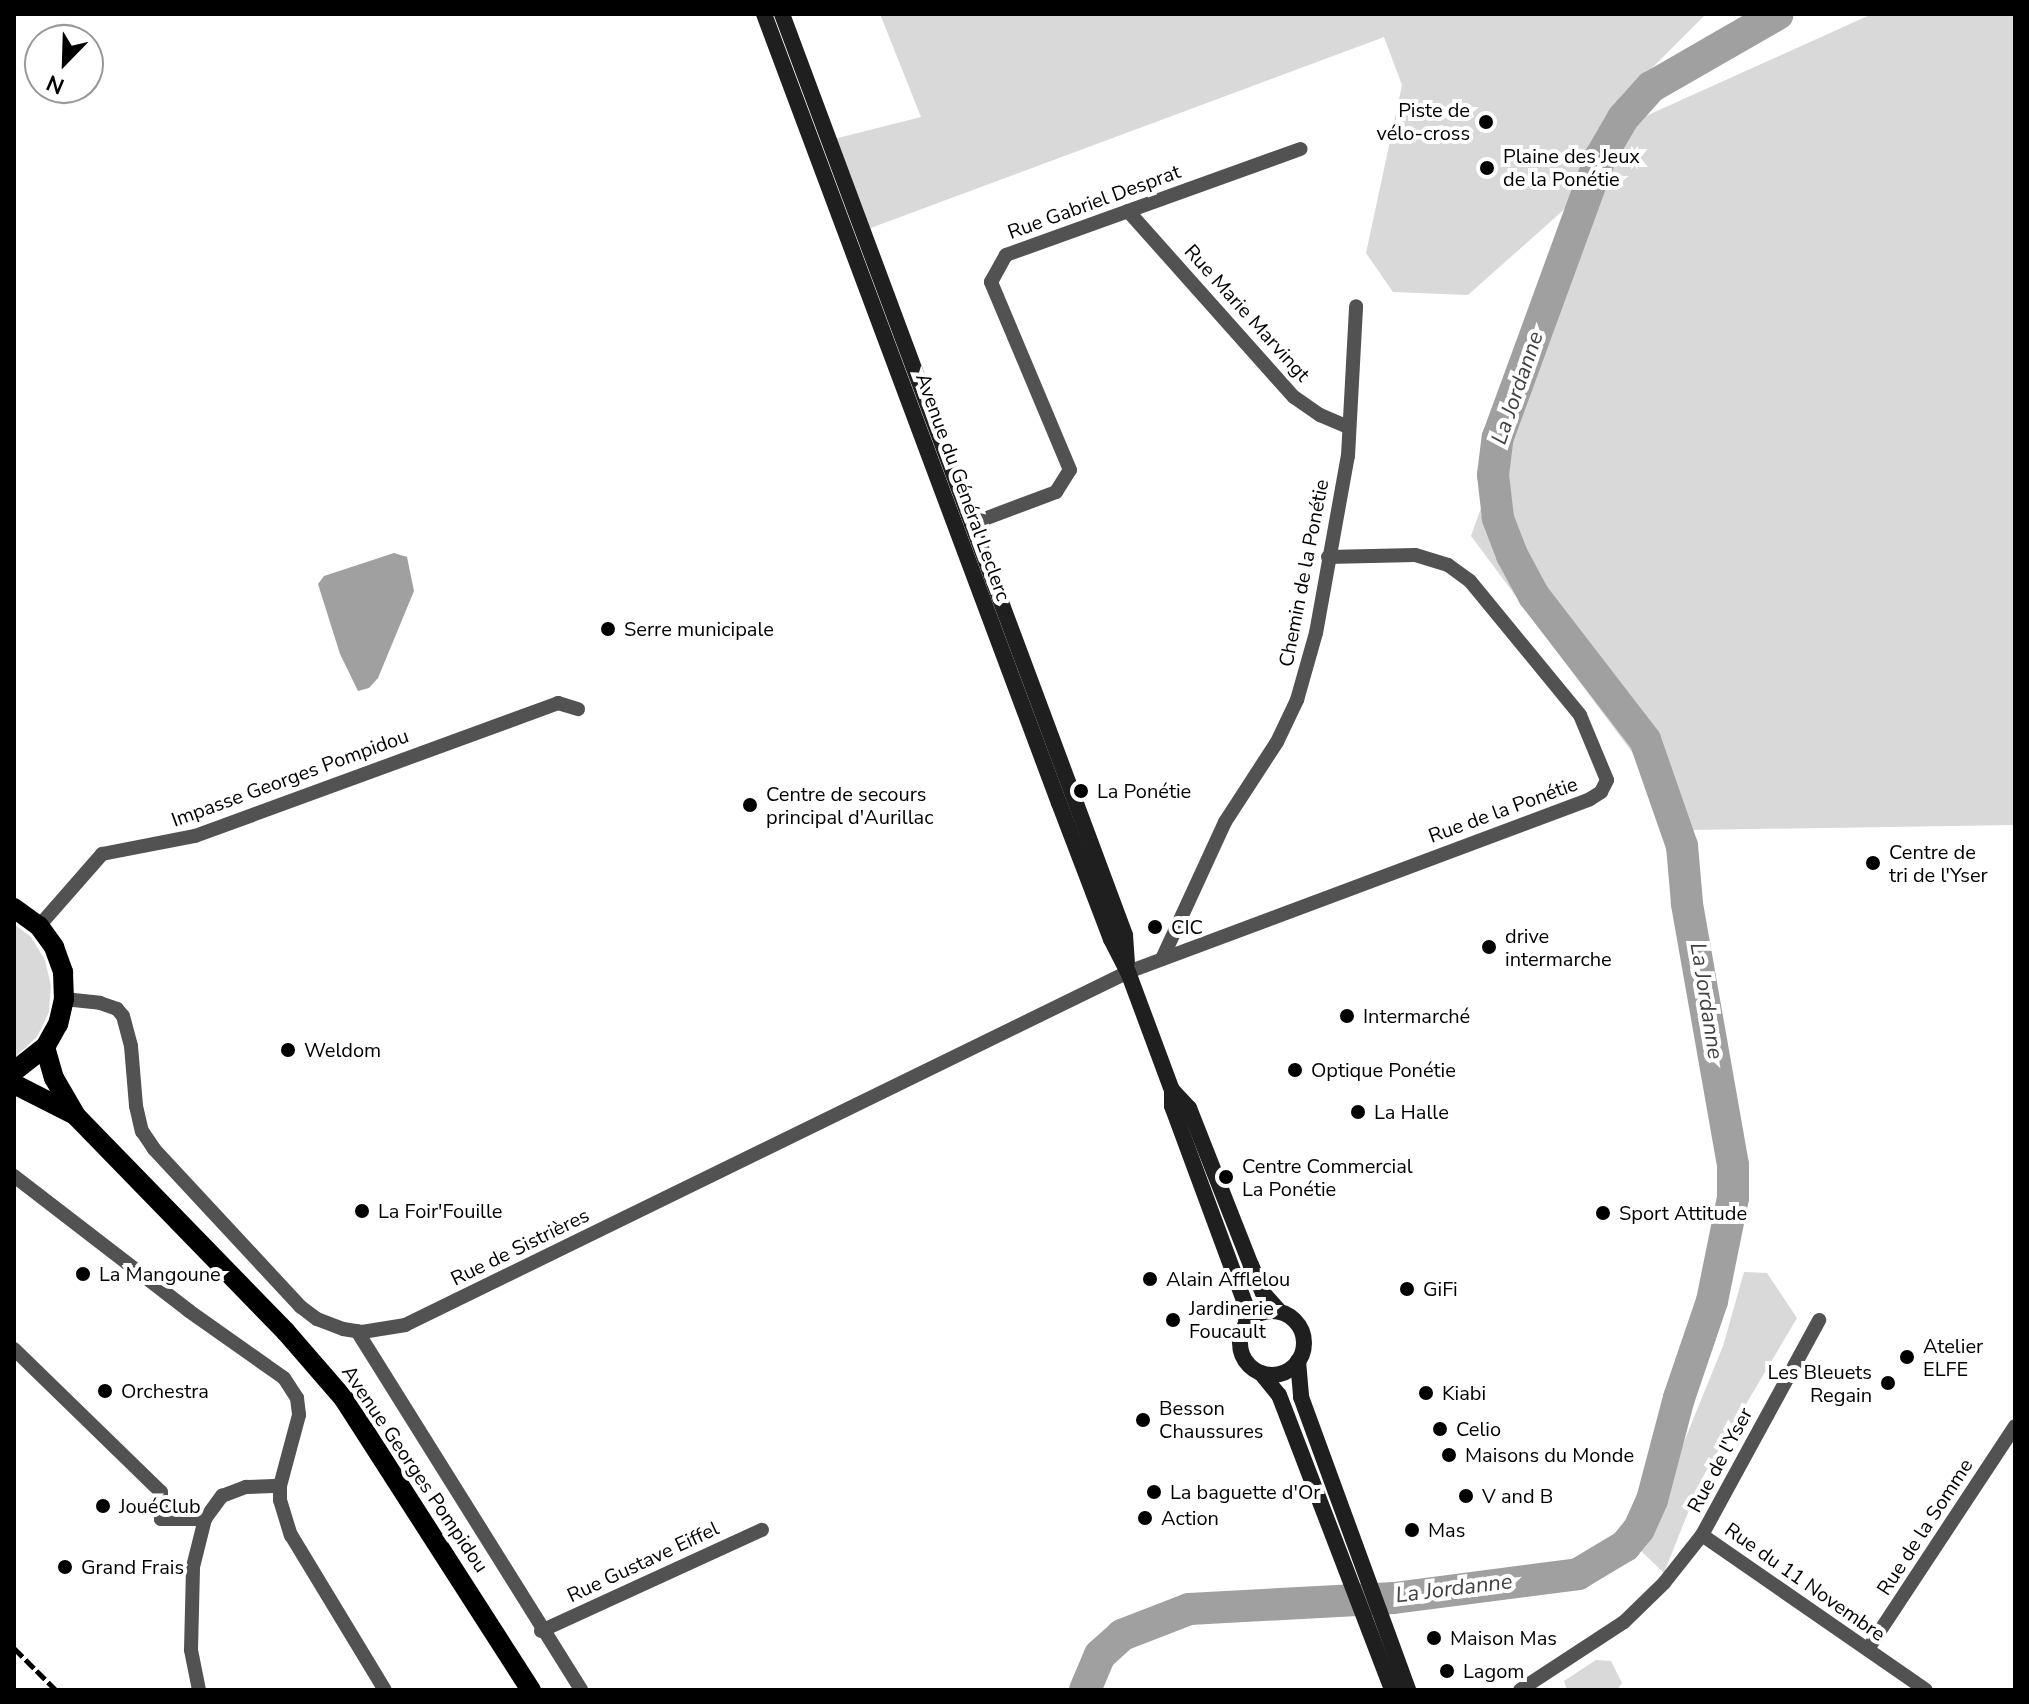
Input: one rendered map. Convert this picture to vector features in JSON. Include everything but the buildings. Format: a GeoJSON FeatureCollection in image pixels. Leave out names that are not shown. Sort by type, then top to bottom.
{"type":"FeatureCollection","features":[{"type":"Feature","properties":{"kind":"main road"},"geometry":{"type":"LineString","coordinates":[[14,908],[39,926],[54,947],[63,972],[64,999],[58,1024],[45,1047],[14,1071]]}},
{"type":"Feature","properties":{"kind":"main road"},"geometry":{"type":"LineString","coordinates":[[45,1047],[54,1078],[76,1116]]}},
{"type":"Feature","properties":{"kind":"main road"},"geometry":{"type":"LineString","coordinates":[[14,1084],[76,1116]]}},
{"type":"Feature","properties":{"kind":"main road","name":"Avenue Georges Pompidou"},"geometry":{"type":"LineString","coordinates":[[76,1116],[286,1332],[344,1399],[531,1690]]}},
{"type":"Feature","properties":{"kind":"street","name":"Avenue du Général Leclerc"},"geometry":{"type":"LineString","coordinates":[[764,14],[1064,816],[1172,1090],[1172,1106],[1247,1309],[1240,1349],[1249,1365],[1261,1373],[1279,1395],[1408,1690]]}},
{"type":"Feature","properties":{"kind":"street","name":"Avenue du Général Leclerc"},"geometry":{"type":"LineString","coordinates":[[782,14],[1125,935],[1128,972]]}},
{"type":"Feature","properties":{"kind":"street","name":"Rue Gabriel Desprat"},"geometry":{"type":"LineString","coordinates":[[971,524],[1056,492],[1070,470],[991,282],[1006,255],[1300,149]]}},
{"type":"Feature","properties":{"kind":"street","name":"Rue Marie Marvingt"},"geometry":{"type":"LineString","coordinates":[[1128,211],[1294,397],[1320,415],[1348,427]]}},
{"type":"Feature","properties":{"kind":"street","name":"Chemin de la Ponétie"},"geometry":{"type":"LineString","coordinates":[[1162,959],[1225,822],[1277,742],[1297,700],[1316,633],[1348,456],[1356,306]]}},
{"type":"Feature","properties":{"kind":"street","name":"Rue de la Ponétie"},"geometry":{"type":"LineString","coordinates":[[1128,972],[1590,799],[1601,792],[1607,780],[1580,715],[1470,581],[1448,565],[1415,555],[1328,557]]}},
{"type":"Feature","properties":{"kind":"street","name":"Impasse Georges Pompidou"},"geometry":{"type":"LineString","coordinates":[[39,926],[102,854],[195,836],[558,703],[578,709]]}},
{"type":"Feature","properties":{"kind":"street","name":"Rue de Sistrières"},"geometry":{"type":"LineString","coordinates":[[64,999],[100,1003],[117,1009],[123,1016],[131,1046],[136,1106],[142,1131],[154,1149],[301,1307],[317,1319],[357,1331],[405,1325],[1128,972]]}},
{"type":"Feature","properties":{"kind":"street","name":"Avenue du Général Leclerc"},"geometry":{"type":"LineString","coordinates":[[1172,1090],[1189,1108],[1263,1293],[1302,1331],[1303,1352],[1298,1361],[1301,1397],[1350,1554]]}},
{"type":"Feature","properties":{"kind":"street"},"geometry":{"type":"LineString","coordinates":[[14,1176],[189,1311],[284,1378],[297,1398],[299,1415],[280,1486],[280,1500],[291,1535],[385,1690]]}},
{"type":"Feature","properties":{"kind":"street"},"geometry":{"type":"LineString","coordinates":[[1246,1324],[1261,1313],[1280,1312]]}},
{"type":"Feature","properties":{"kind":"street","name":"Rue de l'Yser"},"geometry":{"type":"LineString","coordinates":[[1702,1535],[1819,1320]]}},
{"type":"Feature","properties":{"kind":"street","name":"Avenue Georges Pompidou"},"geometry":{"type":"LineString","coordinates":[[357,1331],[541,1631],[581,1690]]}},
{"type":"Feature","properties":{"kind":"street"},"geometry":{"type":"LineString","coordinates":[[14,1349],[161,1492],[161,1519],[205,1519]]}},
{"type":"Feature","properties":{"kind":"street"},"geometry":{"type":"LineString","coordinates":[[1261,1373],[1282,1373],[1298,1361]]}},
{"type":"Feature","properties":{"kind":"street","name":"Rue de la Somme"},"geometry":{"type":"LineString","coordinates":[[1868,1649],[2015,1426]]}},
{"type":"Feature","properties":{"kind":"street"},"geometry":{"type":"LineString","coordinates":[[199,1690],[191,1650],[193,1567],[205,1519],[222,1496],[246,1487],[280,1486]]}},
{"type":"Feature","properties":{"kind":"street","name":"Rue Gustave Eiffel"},"geometry":{"type":"LineString","coordinates":[[541,1631],[762,1530]]}},
{"type":"Feature","properties":{"kind":"street","name":"Rue du 11 Novembre"},"geometry":{"type":"LineString","coordinates":[[1520,1690],[1624,1622],[1664,1583],[1702,1535],[1926,1690]]}},
{"type":"Feature","properties":{"kind":"street","name":"Avenue du Général Leclerc"},"geometry":{"type":"LineString","coordinates":[[1376,1622],[1392,1690]]}},
{"type":"Feature","properties":{"kind":"shaded area","name":"Plaine des Jeux de la Ponétie"},"geometry":{"type":"Polygon","coordinates":[[[880,14],[1706,14],[1616,104],[1577,198],[1468,295],[1393,292],[1366,253],[1402,85],[1384,37],[868,229],[834,139],[921,117],[880,14]]]}},
{"type":"Feature","properties":{"kind":"shaded area"},"geometry":{"type":"Polygon","coordinates":[[[1872,14],[2015,14],[2015,825],[1690,830],[1471,536],[1617,129],[1872,14]]]}},
{"type":"Feature","properties":{"kind":"shaded area"},"geometry":{"type":"Polygon","coordinates":[[[394,553],[407,557],[414,591],[378,678],[369,688],[358,691],[340,654],[318,584],[324,576],[394,553]]]}},
{"type":"Feature","properties":{"kind":"shaded area"},"geometry":{"type":"Polygon","coordinates":[[[14,924],[31,937],[45,960],[51,986],[49,1012],[37,1037],[14,1058],[14,924]]]}},
{"type":"Feature","properties":{"kind":"shaded area"},"geometry":{"type":"Polygon","coordinates":[[[1744,1272],[1767,1273],[1797,1318],[1701,1480],[1664,1573],[1640,1550],[1723,1346],[1744,1272]]]}},
{"type":"Feature","properties":{"kind":"shaded area"},"geometry":{"type":"Polygon","coordinates":[[[1596,1660],[1611,1661],[1622,1683],[1617,1690],[1567,1690],[1564,1681],[1596,1660]]]}},
{"type":"Feature","properties":{"kind":"waterway","name":"La Jordanne"},"geometry":{"type":"LineString","coordinates":[[1085,1690],[1100,1655],[1122,1635],[1189,1609],[1394,1598],[1578,1574],[1625,1546],[1639,1529],[1652,1500],[1679,1398],[1712,1301],[1733,1198],[1733,1165],[1687,903],[1682,846],[1645,740],[1534,596],[1512,555],[1498,518],[1493,475],[1498,437],[1601,156],[1623,118],[1651,87],[1778,14]]}},
{"type":"Feature","properties":{"kind":"railway"},"geometry":{"type":"LineString","coordinates":[[14,1648],[56,1690]]}},
{"type":"Feature","properties":{"kind":"place","name":"Piste de vélo-cross"},"geometry":{"type":"Point","coordinates":[1486,122]}},
{"type":"Feature","properties":{"kind":"place","name":"Plaine des Jeux de la Ponétie"},"geometry":{"type":"Point","coordinates":[1487,168]}},
{"type":"Feature","properties":{"kind":"place","name":"Serre municipale"},"geometry":{"type":"Point","coordinates":[608,629]}},
{"type":"Feature","properties":{"kind":"place","name":"La Ponétie"},"geometry":{"type":"Point","coordinates":[1081,791]}},
{"type":"Feature","properties":{"kind":"place","name":"Centre de secours principal d'Aurillac"},"geometry":{"type":"Point","coordinates":[750,805]}},
{"type":"Feature","properties":{"kind":"place","name":"Centre de tri de l'Yser"},"geometry":{"type":"Point","coordinates":[1873,863]}},
{"type":"Feature","properties":{"kind":"place","name":"CIC"},"geometry":{"type":"Point","coordinates":[1155,927]}},
{"type":"Feature","properties":{"kind":"place","name":"drive intermarche"},"geometry":{"type":"Point","coordinates":[1489,947]}},
{"type":"Feature","properties":{"kind":"place","name":"Intermarché"},"geometry":{"type":"Point","coordinates":[1347,1016]}},
{"type":"Feature","properties":{"kind":"place","name":"Weldom"},"geometry":{"type":"Point","coordinates":[288,1050]}},
{"type":"Feature","properties":{"kind":"place","name":"Optique Ponétie"},"geometry":{"type":"Point","coordinates":[1295,1070]}},
{"type":"Feature","properties":{"kind":"place","name":"La Halle"},"geometry":{"type":"Point","coordinates":[1358,1112]}},
{"type":"Feature","properties":{"kind":"place","name":"Centre Commercial La Ponétie"},"geometry":{"type":"Point","coordinates":[1226,1177]}},
{"type":"Feature","properties":{"kind":"place","name":"La Foir'Fouille"},"geometry":{"type":"Point","coordinates":[362,1211]}},
{"type":"Feature","properties":{"kind":"place","name":"Sport Attitude"},"geometry":{"type":"Point","coordinates":[1603,1213]}},
{"type":"Feature","properties":{"kind":"place","name":"La Mangoune"},"geometry":{"type":"Point","coordinates":[83,1274]}},
{"type":"Feature","properties":{"kind":"place","name":"Alain Afflelou"},"geometry":{"type":"Point","coordinates":[1150,1279]}},
{"type":"Feature","properties":{"kind":"place","name":"GiFi"},"geometry":{"type":"Point","coordinates":[1407,1289]}},
{"type":"Feature","properties":{"kind":"place","name":"Jardinerie Foucault"},"geometry":{"type":"Point","coordinates":[1173,1320]}},
{"type":"Feature","properties":{"kind":"place","name":"Atelier ELFE"},"geometry":{"type":"Point","coordinates":[1907,1357]}},
{"type":"Feature","properties":{"kind":"place","name":"Les Bleuets Regain"},"geometry":{"type":"Point","coordinates":[1888,1383]}},
{"type":"Feature","properties":{"kind":"place","name":"Orchestra"},"geometry":{"type":"Point","coordinates":[105,1391]}},
{"type":"Feature","properties":{"kind":"place","name":"Kiabi"},"geometry":{"type":"Point","coordinates":[1426,1393]}},
{"type":"Feature","properties":{"kind":"place","name":"Besson Chaussures"},"geometry":{"type":"Point","coordinates":[1143,1420]}},
{"type":"Feature","properties":{"kind":"place","name":"Celio"},"geometry":{"type":"Point","coordinates":[1440,1429]}},
{"type":"Feature","properties":{"kind":"place","name":"Maisons du Monde"},"geometry":{"type":"Point","coordinates":[1449,1455]}},
{"type":"Feature","properties":{"kind":"place","name":"La baguette d'Or"},"geometry":{"type":"Point","coordinates":[1154,1492]}},
{"type":"Feature","properties":{"kind":"place","name":"V and B"},"geometry":{"type":"Point","coordinates":[1466,1496]}},
{"type":"Feature","properties":{"kind":"place","name":"JouéClub"},"geometry":{"type":"Point","coordinates":[103,1506]}},
{"type":"Feature","properties":{"kind":"place","name":"Action"},"geometry":{"type":"Point","coordinates":[1145,1518]}},
{"type":"Feature","properties":{"kind":"place","name":"Mas"},"geometry":{"type":"Point","coordinates":[1412,1530]}},
{"type":"Feature","properties":{"kind":"place","name":"Grand Frais"},"geometry":{"type":"Point","coordinates":[65,1567]}},
{"type":"Feature","properties":{"kind":"place","name":"Maison Mas"},"geometry":{"type":"Point","coordinates":[1434,1638]}},
{"type":"Feature","properties":{"kind":"place","name":"Lagom"},"geometry":{"type":"Point","coordinates":[1447,1671]}}]}
